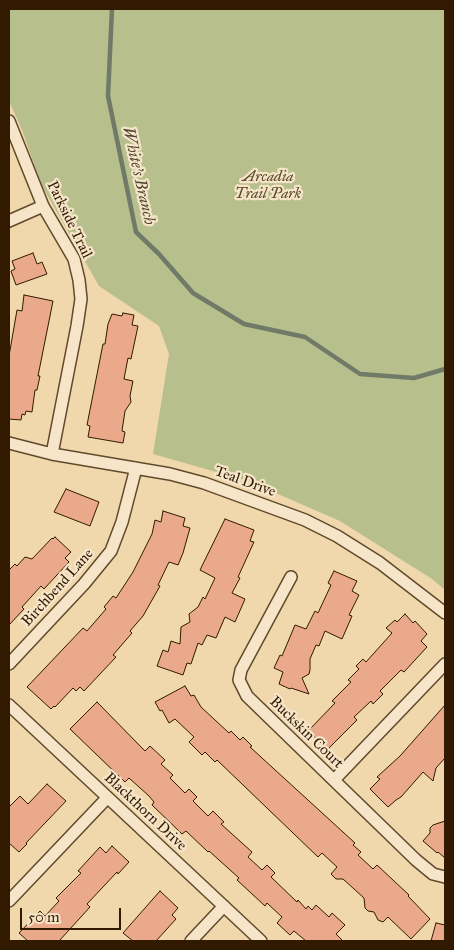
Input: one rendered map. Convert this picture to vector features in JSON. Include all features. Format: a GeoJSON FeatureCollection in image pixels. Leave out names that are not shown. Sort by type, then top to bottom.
{"type":"FeatureCollection","features":[{"type":"Feature","properties":{"kind":"street","name":"Parkside Trail"},"geometry":{"type":"LineString","coordinates":[[9,121],[42,206],[74,258],[81,299],[52,454]]}},
{"type":"Feature","properties":{"kind":"street"},"geometry":{"type":"LineString","coordinates":[[9,220],[42,206]]}},
{"type":"Feature","properties":{"kind":"street","name":"Teal Drive"},"geometry":{"type":"LineString","coordinates":[[9,443],[52,454],[170,474],[204,483],[305,520],[337,536],[380,563],[445,613]]}},
{"type":"Feature","properties":{"kind":"street","name":"Birchbend Lane"},"geometry":{"type":"LineString","coordinates":[[9,664],[84,584],[110,551],[122,522],[136,468]]}},
{"type":"Feature","properties":{"kind":"street","name":"Buckskin Court"},"geometry":{"type":"LineString","coordinates":[[291,577],[241,670],[239,680],[247,696],[416,860],[433,874],[445,876]]}},
{"type":"Feature","properties":{"kind":"street"},"geometry":{"type":"LineString","coordinates":[[334,780],[445,664]]}},
{"type":"Feature","properties":{"kind":"street","name":"Blackthorn Drive"},"geometry":{"type":"LineString","coordinates":[[9,705],[261,941]]}},
{"type":"Feature","properties":{"kind":"street"},"geometry":{"type":"LineString","coordinates":[[9,901],[107,798]]}},
{"type":"Feature","properties":{"kind":"street"},"geometry":{"type":"LineString","coordinates":[[191,941],[224,906]]}},
{"type":"Feature","properties":{"kind":"green space","name":"Arcadia Trail Park"},"geometry":{"type":"Polygon","coordinates":[[[9,9],[443,9],[445,11],[445,590],[432,579],[340,521],[248,481],[153,454],[169,354],[159,326],[99,286],[41,184],[22,130],[9,101],[9,9]]]}},
{"type":"Feature","properties":{"kind":"building"},"geometry":{"type":"Polygon","coordinates":[[[33,253],[37,264],[42,262],[47,274],[16,285],[11,271],[15,269],[12,261],[33,253]]]}},
{"type":"Feature","properties":{"kind":"building"},"geometry":{"type":"Polygon","coordinates":[[[24,295],[53,301],[32,412],[26,411],[25,415],[22,414],[21,420],[9,419],[9,356],[17,310],[22,311],[24,295]]]}},
{"type":"Feature","properties":{"kind":"building"},"geometry":{"type":"Polygon","coordinates":[[[123,313],[134,315],[132,325],[138,326],[131,359],[128,358],[124,379],[133,381],[130,396],[131,402],[125,411],[122,431],[125,432],[123,443],[88,437],[90,426],[87,425],[108,324],[112,314],[122,316],[123,313]]]}},
{"type":"Feature","properties":{"kind":"building"},"geometry":{"type":"Polygon","coordinates":[[[66,489],[99,502],[90,526],[54,512],[66,489]]]}},
{"type":"Feature","properties":{"kind":"building"},"geometry":{"type":"Polygon","coordinates":[[[163,511],[185,518],[183,526],[190,528],[178,565],[169,562],[158,585],[160,586],[143,616],[130,631],[132,633],[113,655],[116,657],[84,691],[80,687],[76,691],[73,688],[51,709],[27,687],[83,628],[87,631],[106,609],[104,607],[113,596],[116,598],[133,572],[152,534],[155,520],[161,522],[163,511]]]}},
{"type":"Feature","properties":{"kind":"building"},"geometry":{"type":"Polygon","coordinates":[[[225,519],[254,530],[250,541],[254,542],[232,593],[245,599],[235,622],[225,617],[216,638],[207,635],[202,645],[198,643],[191,664],[187,663],[183,675],[157,666],[163,650],[168,652],[171,641],[180,644],[181,627],[190,622],[189,614],[198,607],[203,597],[205,599],[215,578],[200,570],[225,519]]]}},
{"type":"Feature","properties":{"kind":"building"},"geometry":{"type":"Polygon","coordinates":[[[55,537],[71,552],[65,558],[69,562],[44,589],[41,586],[9,625],[9,570],[15,564],[17,566],[25,557],[32,559],[55,537]]]}},
{"type":"Feature","properties":{"kind":"building"},"geometry":{"type":"Polygon","coordinates":[[[334,571],[357,581],[352,591],[359,595],[349,615],[352,616],[342,639],[325,631],[319,646],[316,645],[310,659],[309,674],[302,678],[309,694],[290,689],[279,684],[283,672],[274,668],[280,655],[282,656],[295,625],[306,629],[315,611],[318,613],[331,585],[328,583],[334,571]]]}},
{"type":"Feature","properties":{"kind":"building"},"geometry":{"type":"Polygon","coordinates":[[[405,614],[413,623],[415,621],[427,634],[421,641],[427,647],[404,672],[401,670],[380,691],[383,694],[373,704],[371,701],[354,717],[357,720],[328,749],[308,731],[335,703],[332,701],[351,682],[348,680],[359,669],[356,666],[363,659],[366,662],[392,633],[386,628],[395,620],[397,622],[405,614]]]}},
{"type":"Feature","properties":{"kind":"building"},"geometry":{"type":"Polygon","coordinates":[[[185,686],[191,696],[194,695],[201,707],[229,733],[231,731],[240,740],[243,737],[252,746],[250,747],[355,843],[353,845],[361,852],[358,855],[373,869],[377,865],[409,895],[430,919],[411,939],[388,917],[383,922],[378,920],[374,912],[368,911],[365,908],[364,898],[343,879],[336,879],[331,874],[337,867],[322,853],[318,857],[217,760],[215,762],[205,752],[202,755],[189,742],[194,737],[175,719],[169,723],[155,702],[185,686]]]}},
{"type":"Feature","properties":{"kind":"building"},"geometry":{"type":"Polygon","coordinates":[[[97,702],[145,751],[150,746],[165,760],[161,764],[173,775],[170,778],[185,793],[189,789],[197,797],[193,801],[208,816],[213,811],[224,822],[221,824],[252,852],[248,857],[262,870],[267,865],[275,873],[271,877],[297,902],[298,900],[306,909],[308,906],[312,910],[316,905],[329,917],[332,913],[345,925],[336,934],[343,941],[306,941],[294,931],[290,935],[277,923],[282,917],[267,903],[265,906],[237,880],[239,878],[186,831],[182,834],[152,805],[154,802],[149,796],[129,778],[125,782],[70,729],[97,702]]]}},
{"type":"Feature","properties":{"kind":"building"},"geometry":{"type":"Polygon","coordinates":[[[445,705],[445,758],[436,768],[433,781],[423,772],[401,797],[388,807],[370,789],[380,779],[377,777],[400,756],[445,705]]]}},
{"type":"Feature","properties":{"kind":"building"},"geometry":{"type":"Polygon","coordinates":[[[47,784],[66,801],[19,852],[9,843],[9,807],[20,796],[28,804],[47,784]]]}},
{"type":"Feature","properties":{"kind":"building"},"geometry":{"type":"Polygon","coordinates":[[[445,821],[445,858],[423,841],[430,833],[430,828],[433,825],[445,821]]]}},
{"type":"Feature","properties":{"kind":"building"},"geometry":{"type":"Polygon","coordinates":[[[112,846],[129,862],[87,904],[90,907],[59,941],[28,941],[19,933],[40,911],[45,916],[59,901],[56,898],[81,873],[78,871],[100,847],[106,853],[112,846]]]}},
{"type":"Feature","properties":{"kind":"building"},"geometry":{"type":"Polygon","coordinates":[[[160,891],[178,908],[172,915],[176,919],[156,941],[133,941],[123,933],[160,891]]]}},
{"type":"Feature","properties":{"kind":"building"},"geometry":{"type":"Polygon","coordinates":[[[436,923],[445,925],[445,941],[431,941],[436,923]]]}},
{"type":"Feature","properties":{"kind":"waterway","name":"White's Branch"},"geometry":{"type":"LineString","coordinates":[[112,9],[108,96],[136,232],[159,254],[193,293],[244,324],[305,337],[360,374],[414,378],[445,369]]}}]}
